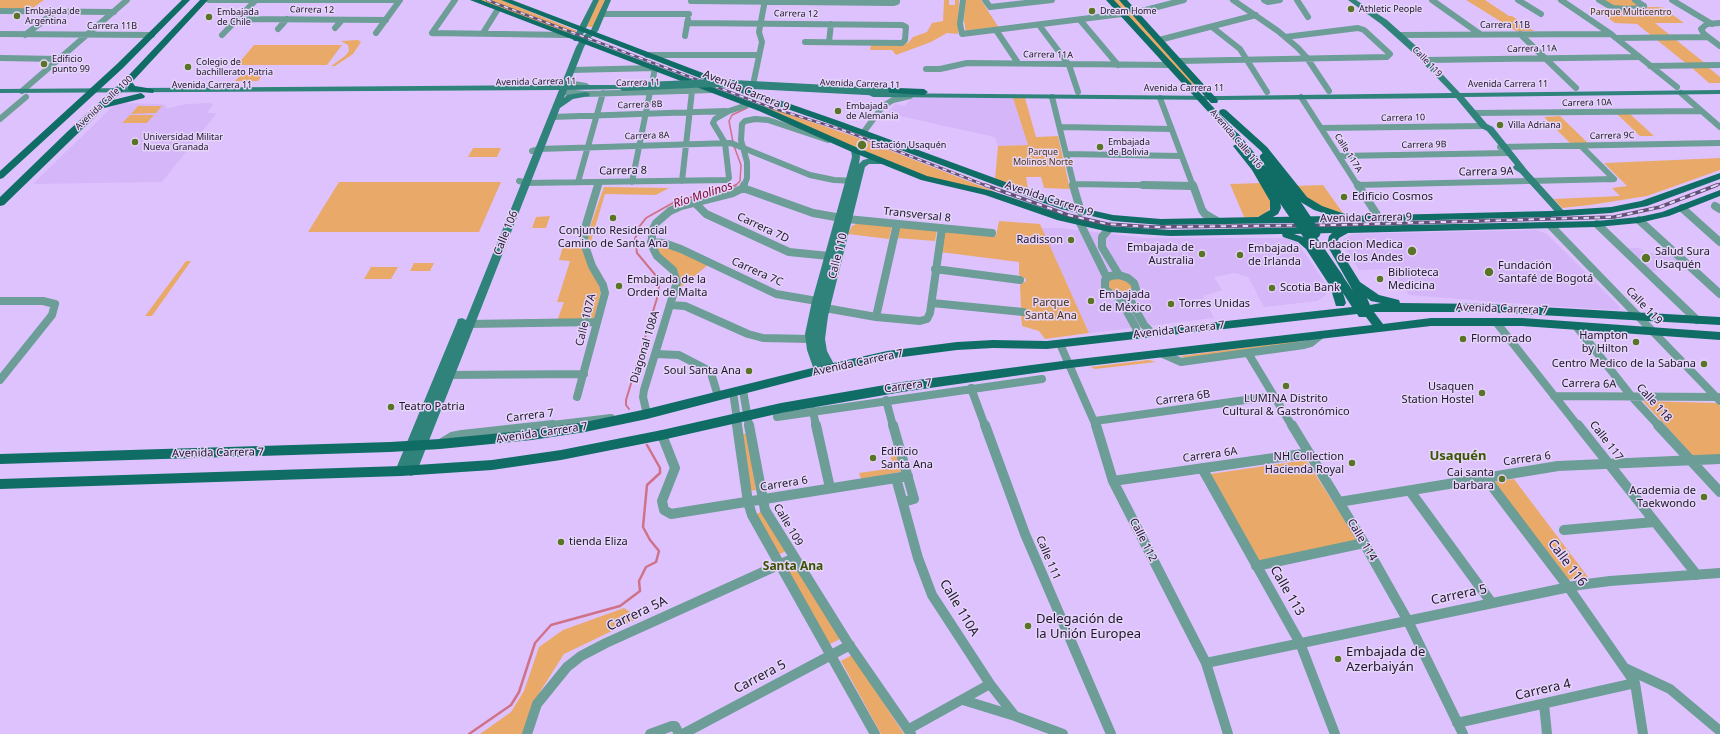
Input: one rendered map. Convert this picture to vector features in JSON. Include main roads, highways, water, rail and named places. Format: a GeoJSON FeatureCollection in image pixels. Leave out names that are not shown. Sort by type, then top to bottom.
{"type":"FeatureCollection","features":[{"type":"Feature","properties":{"kind":"main road","name":"Avenida Calle 100"},"geometry":{"type":"LineString","coordinates":[[0,203],[114,94],[204,0]]}},
{"type":"Feature","properties":{"kind":"main road","name":"Avenida Carrera 9"},"geometry":{"type":"LineString","coordinates":[[474,0],[655,68],[693,87],[713,90],[750,104],[855,150],[931,180],[993,194],[1045,213],[1080,223],[1109,229],[1170,233],[1270,232],[1597,224],[1639,220],[1682,208],[1720,193]]}},
{"type":"Feature","properties":{"kind":"main road","name":"Avenida Carrera 9"},"geometry":{"type":"LineString","coordinates":[[505,0],[559,21],[578,25],[591,34],[713,80],[863,133],[1004,186],[1081,212],[1113,218],[1137,221],[1196,222],[1358,219],[1611,210],[1630,207],[1668,196],[1720,176]]}},
{"type":"Feature","properties":{"kind":"main road","name":"Calle 106"},"geometry":{"type":"LineString","coordinates":[[406,471],[580,40],[583,28],[596,0]]}},
{"type":"Feature","properties":{"kind":"main road","name":"Calle 106"},"geometry":{"type":"LineString","coordinates":[[535,150],[552,117],[560,89],[580,40],[591,34],[608,0]]}},
{"type":"Feature","properties":{"kind":"main road","name":"Avenida Calle 116"},"geometry":{"type":"LineString","coordinates":[[1110,0],[1169,65],[1203,95]]}},
{"type":"Feature","properties":{"kind":"main road","name":"Avenida Calle 116"},"geometry":{"type":"LineString","coordinates":[[1123,0],[1179,61],[1203,95],[1241,136],[1293,215],[1341,278],[1353,289]]}},
{"type":"Feature","properties":{"kind":"main road","name":"Calle 119"},"geometry":{"type":"LineString","coordinates":[[1351,0],[1399,34],[1426,60],[1474,114],[1484,126],[1485,130],[1505,150],[1518,168],[1523,171],[1559,213]]}},
{"type":"Feature","properties":{"kind":"main road","name":"Avenida Calle 100"},"geometry":{"type":"LineString","coordinates":[[0,176],[90,94],[184,2]]}},
{"type":"Feature","properties":{"kind":"main road"},"geometry":{"type":"LineString","coordinates":[[713,80],[779,86],[924,92]]}},
{"type":"Feature","properties":{"kind":"main road"},"geometry":{"type":"LineString","coordinates":[[127,81],[132,88],[150,91]]}},
{"type":"Feature","properties":{"kind":"main road"},"geometry":{"type":"LineString","coordinates":[[541,90],[555,84],[570,97],[583,91]]}},
{"type":"Feature","properties":{"kind":"main road","name":"Avenida Carrera 11"},"geometry":{"type":"LineString","coordinates":[[560,89],[583,91],[730,84],[885,92],[1078,92],[1301,97],[1576,88],[1676,89],[1720,92]]}},
{"type":"Feature","properties":{"kind":"main road","name":"Avenida Carrera 11"},"geometry":{"type":"LineString","coordinates":[[560,89],[725,86],[870,95],[1160,98],[1267,92],[1455,92],[1720,87]]}},
{"type":"Feature","properties":{"kind":"main road"},"geometry":{"type":"LineString","coordinates":[[541,90],[560,89]]}},
{"type":"Feature","properties":{"kind":"main road","name":"Avenida Carrera 11"},"geometry":{"type":"LineString","coordinates":[[114,94],[150,91],[541,90]]}},
{"type":"Feature","properties":{"kind":"main road","name":"Avenida Carrera 11"},"geometry":{"type":"LineString","coordinates":[[0,91],[24,94],[114,94],[141,96],[541,90]]}},
{"type":"Feature","properties":{"kind":"main road","name":"Avenida Carrera 11"},"geometry":{"type":"LineString","coordinates":[[0,97],[24,94]]}},
{"type":"Feature","properties":{"kind":"main road"},"geometry":{"type":"LineString","coordinates":[[99,107],[124,98],[141,96]]}},
{"type":"Feature","properties":{"kind":"main road"},"geometry":{"type":"LineString","coordinates":[[1218,112],[1264,149],[1303,199],[1326,211],[1358,219]]}},
{"type":"Feature","properties":{"kind":"main road"},"geometry":{"type":"LineString","coordinates":[[1218,112],[1274,198],[1276,208],[1274,212],[1260,220]]}},
{"type":"Feature","properties":{"kind":"main road","name":"Calle 110"},"geometry":{"type":"LineString","coordinates":[[825,369],[810,339],[821,305],[853,181],[856,157],[855,150]]}},
{"type":"Feature","properties":{"kind":"main road","name":"Calle 110"},"geometry":{"type":"LineString","coordinates":[[853,181],[863,164],[872,161],[882,161]]}},
{"type":"Feature","properties":{"kind":"main road","name":"Calle 106"},"geometry":{"type":"LineString","coordinates":[[445,375],[469,324],[522,182]]}},
{"type":"Feature","properties":{"kind":"main road","name":"Calle 110"},"geometry":{"type":"LineString","coordinates":[[825,369],[820,339],[821,305],[829,256],[844,218]]}},
{"type":"Feature","properties":{"kind":"main road"},"geometry":{"type":"LineString","coordinates":[[1345,230],[1334,236],[1332,246],[1363,309],[1377,329]]}},
{"type":"Feature","properties":{"kind":"main road"},"geometry":{"type":"LineString","coordinates":[[1270,232],[1291,236],[1302,240],[1308,245],[1335,286],[1340,303]]}},
{"type":"Feature","properties":{"kind":"main road"},"geometry":{"type":"LineString","coordinates":[[1333,312],[1353,289]]}},
{"type":"Feature","properties":{"kind":"main road"},"geometry":{"type":"LineString","coordinates":[[1353,289],[1380,302],[1416,307]]}},
{"type":"Feature","properties":{"kind":"main road","name":"Avenida Carrera 7"},"geometry":{"type":"LineString","coordinates":[[0,459],[281,452],[416,446],[532,435],[647,414],[825,369],[887,355],[957,346],[993,344],[1047,345],[1062,348],[1152,333],[1363,309],[1416,307],[1486,308],[1720,321]]}},
{"type":"Feature","properties":{"kind":"main road","name":"Avenida Carrera 7"},"geometry":{"type":"LineString","coordinates":[[0,484],[406,471],[492,465],[536,459],[662,435],[742,416],[887,389],[1070,364],[1445,321],[1576,326],[1720,336]]}},
{"type":"Feature","properties":{"kind":"waterway","name":"Río Molinos"},"geometry":{"type":"LineString","coordinates":[[733,142],[729,121],[732,115],[747,108]]}},
{"type":"Feature","properties":{"kind":"waterway","name":"Río Molinos"},"geometry":{"type":"LineString","coordinates":[[734,146],[741,165],[740,181],[736,185]]}},
{"type":"Feature","properties":{"kind":"waterway","name":"Río Molinos"},"geometry":{"type":"LineString","coordinates":[[629,409],[626,405],[626,400],[658,295],[659,286],[657,277],[637,253],[635,239],[639,227],[646,218],[678,200],[723,191],[736,185]]}},
{"type":"Feature","properties":{"kind":"waterway","name":"Río Molinos"},"geometry":{"type":"LineString","coordinates":[[469,734],[511,705],[519,692],[535,643],[551,625],[620,606],[640,591],[639,581],[646,567],[656,562],[659,551],[650,540],[643,527],[647,485],[660,473],[660,468],[647,445]]}},
{"type":"Feature","properties":{"kind":"railway"},"geometry":{"type":"LineString","coordinates":[[487,0],[772,108],[843,130],[987,186]]}},
{"type":"Feature","properties":{"kind":"railway"},"geometry":{"type":"LineString","coordinates":[[985,185],[1068,215],[1107,224],[1153,227],[1339,225],[1614,217],[1660,207],[1717,185]]}},
{"type":"Feature","properties":{"kind":"place","name":"Athletic People"},"geometry":{"type":"Point","coordinates":[1351,9]}},
{"type":"Feature","properties":{"kind":"place","name":"Dream Home"},"geometry":{"type":"Point","coordinates":[1092,11]}},
{"type":"Feature","properties":{"kind":"place","name":"Embajada de Argentina"},"geometry":{"type":"Point","coordinates":[17,16]}},
{"type":"Feature","properties":{"kind":"place","name":"Embajada de Chile"},"geometry":{"type":"Point","coordinates":[209,17]}},
{"type":"Feature","properties":{"kind":"place","name":"Edificio punto 99"},"geometry":{"type":"Point","coordinates":[44,64]}},
{"type":"Feature","properties":{"kind":"place","name":"Colegio de bachillerato Patria"},"geometry":{"type":"Point","coordinates":[188,67]}},
{"type":"Feature","properties":{"kind":"place","name":"Embajada de Alemania"},"geometry":{"type":"Point","coordinates":[838,111]}},
{"type":"Feature","properties":{"kind":"place","name":"Villa Adriana"},"geometry":{"type":"Point","coordinates":[1500,125]}},
{"type":"Feature","properties":{"kind":"place","name":"Universidad Militar Nueva Granada"},"geometry":{"type":"Point","coordinates":[135,142]}},
{"type":"Feature","properties":{"kind":"place","name":"Estación Usaquén"},"geometry":{"type":"Point","coordinates":[862,145]}},
{"type":"Feature","properties":{"kind":"place","name":"Embajada de Bolivia"},"geometry":{"type":"Point","coordinates":[1100,147]}},
{"type":"Feature","properties":{"kind":"place","name":"Edificio Cosmos"},"geometry":{"type":"Point","coordinates":[1344,197]}},
{"type":"Feature","properties":{"kind":"place","name":"Conjunto Residencial Camino de Santa Ana"},"geometry":{"type":"Point","coordinates":[613,218]}},
{"type":"Feature","properties":{"kind":"place","name":"Radisson"},"geometry":{"type":"Point","coordinates":[1071,240]}},
{"type":"Feature","properties":{"kind":"place","name":"Fundacion Medica de los Andes"},"geometry":{"type":"Point","coordinates":[1412,251]}},
{"type":"Feature","properties":{"kind":"place","name":"Embajada de Australia"},"geometry":{"type":"Point","coordinates":[1202,254]}},
{"type":"Feature","properties":{"kind":"place","name":"Embajada de Irlanda"},"geometry":{"type":"Point","coordinates":[1240,255]}},
{"type":"Feature","properties":{"kind":"place","name":"Salud Sura Usaquén"},"geometry":{"type":"Point","coordinates":[1646,258]}},
{"type":"Feature","properties":{"kind":"place","name":"Fundación Santafé de Bogotá"},"geometry":{"type":"Point","coordinates":[1489,272]}},
{"type":"Feature","properties":{"kind":"place","name":"Biblioteca Medicina"},"geometry":{"type":"Point","coordinates":[1380,279]}},
{"type":"Feature","properties":{"kind":"place","name":"Embajada de la Orden de Malta"},"geometry":{"type":"Point","coordinates":[619,286]}},
{"type":"Feature","properties":{"kind":"place","name":"Scotia Bank"},"geometry":{"type":"Point","coordinates":[1272,288]}},
{"type":"Feature","properties":{"kind":"place","name":"Embajada de México"},"geometry":{"type":"Point","coordinates":[1091,301]}},
{"type":"Feature","properties":{"kind":"place","name":"Torres Unidas"},"geometry":{"type":"Point","coordinates":[1171,304]}},
{"type":"Feature","properties":{"kind":"place","name":"Flormorado"},"geometry":{"type":"Point","coordinates":[1463,339]}},
{"type":"Feature","properties":{"kind":"place","name":"Hampton by Hilton"},"geometry":{"type":"Point","coordinates":[1636,342]}},
{"type":"Feature","properties":{"kind":"place","name":"Centro Medico de la Sabana"},"geometry":{"type":"Point","coordinates":[1704,364]}},
{"type":"Feature","properties":{"kind":"place","name":"Soul Santa Ana"},"geometry":{"type":"Point","coordinates":[749,371]}},
{"type":"Feature","properties":{"kind":"place","name":"LUMINA Distrito Cultural & Gastronómico"},"geometry":{"type":"Point","coordinates":[1286,386]}},
{"type":"Feature","properties":{"kind":"place","name":"Usaquen Station Hostel"},"geometry":{"type":"Point","coordinates":[1482,393]}},
{"type":"Feature","properties":{"kind":"place","name":"Teatro Patria"},"geometry":{"type":"Point","coordinates":[391,407]}},
{"type":"Feature","properties":{"kind":"place","name":"Edificio Santa Ana"},"geometry":{"type":"Point","coordinates":[873,458]}},
{"type":"Feature","properties":{"kind":"place","name":"NH Collection Hacienda Royal"},"geometry":{"type":"Point","coordinates":[1352,463]}},
{"type":"Feature","properties":{"kind":"place","name":"Cai santa barbara"},"geometry":{"type":"Point","coordinates":[1502,479]}},
{"type":"Feature","properties":{"kind":"place","name":"Academia de Taekwondo"},"geometry":{"type":"Point","coordinates":[1704,497]}},
{"type":"Feature","properties":{"kind":"place","name":"tienda Eliza"},"geometry":{"type":"Point","coordinates":[561,542]}},
{"type":"Feature","properties":{"kind":"place","name":"Delegación de la Unión Europea"},"geometry":{"type":"Point","coordinates":[1028,626]}},
{"type":"Feature","properties":{"kind":"place","name":"Embajada de Azerbaiyán"},"geometry":{"type":"Point","coordinates":[1338,659]}},
{"type":"Feature","properties":{"kind":"district","name":"Usaquén"},"geometry":{"type":"Point","coordinates":[1458,456]}},
{"type":"Feature","properties":{"kind":"district","name":"Santa Ana"},"geometry":{"type":"Point","coordinates":[793,567]}},
{"type":"Feature","properties":{"kind":"park label","name":"Parque Multicentro"},"geometry":{"type":"Point","coordinates":[1631,12]}},
{"type":"Feature","properties":{"kind":"park label","name":"Parque Molinos Norte"},"geometry":{"type":"Point","coordinates":[1043,158]}},
{"type":"Feature","properties":{"kind":"park label","name":"Parque Santa Ana"},"geometry":{"type":"Point","coordinates":[1051,309]}}]}
